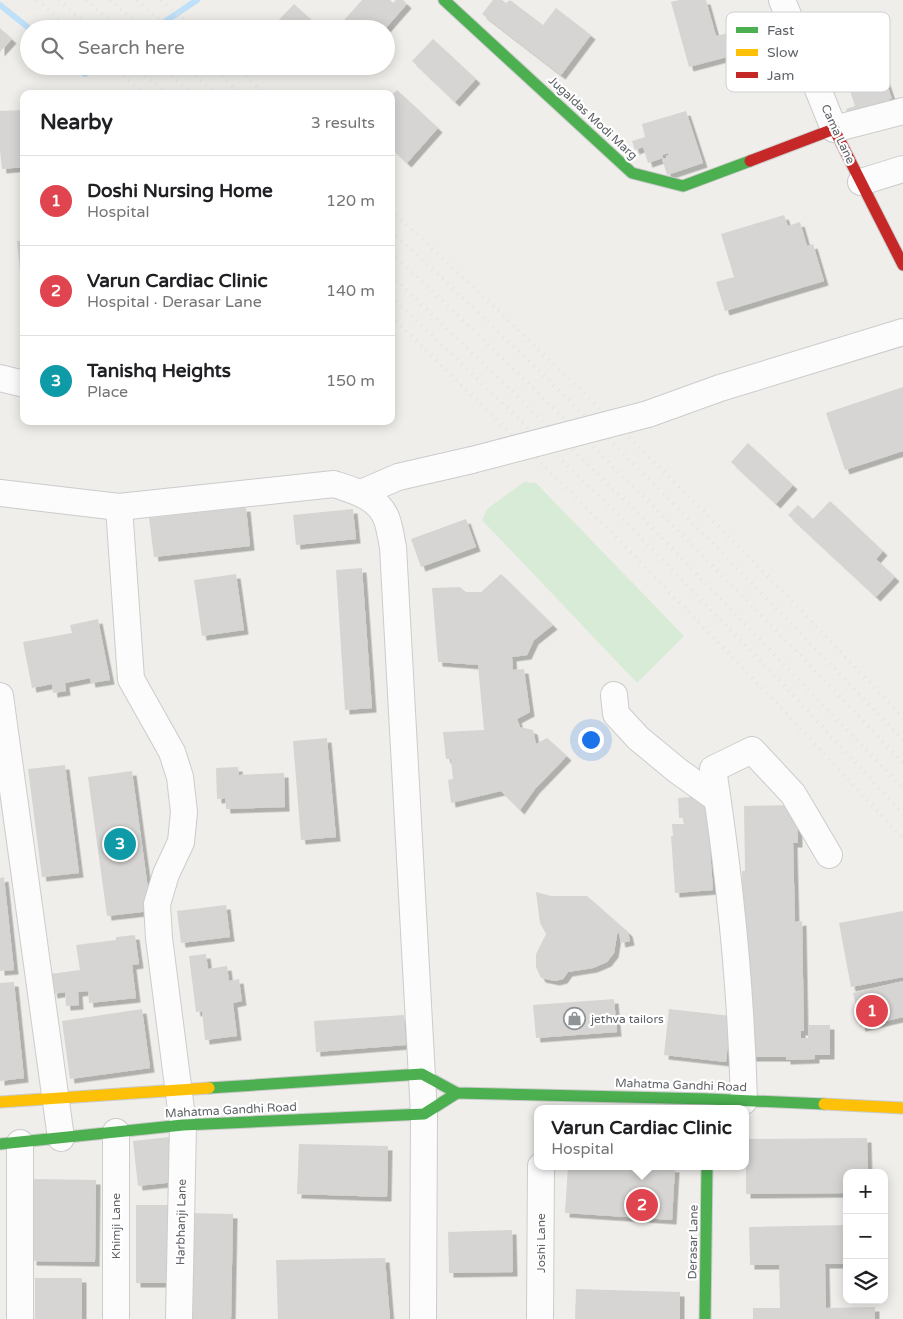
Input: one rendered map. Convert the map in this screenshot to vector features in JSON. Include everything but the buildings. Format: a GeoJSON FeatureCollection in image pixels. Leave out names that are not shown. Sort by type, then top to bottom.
{"type":"FeatureCollection","features":[{"type":"Feature","properties":{"kind":"street","name":"Jugaldas Modi Marg"},"geometry":{"type":"LineString","coordinates":[[444,0],[632,173],[683,186],[834,129]]}},
{"type":"Feature","properties":{"kind":"street","name":"Cama Lane"},"geometry":{"type":"LineString","coordinates":[[782,0],[787,12]]}},
{"type":"Feature","properties":{"kind":"street","name":"Cama Lane"},"geometry":{"type":"LineString","coordinates":[[819,92],[834,129],[903,264]]}},
{"type":"Feature","properties":{"kind":"street"},"geometry":{"type":"LineString","coordinates":[[834,129],[903,111]]}},
{"type":"Feature","properties":{"kind":"street"},"geometry":{"type":"LineString","coordinates":[[861,182],[903,169]]}},
{"type":"Feature","properties":{"kind":"street"},"geometry":{"type":"LineString","coordinates":[[361,493],[398,477],[472,460],[648,414],[720,388],[903,332]]}},
{"type":"Feature","properties":{"kind":"street"},"geometry":{"type":"LineString","coordinates":[[0,378],[20,383]]}},
{"type":"Feature","properties":{"kind":"street"},"geometry":{"type":"LineString","coordinates":[[0,493],[119,507],[334,484],[361,493],[376,503],[386,518],[393,547],[424,1114],[423,1319]]}},
{"type":"Feature","properties":{"kind":"street","name":"Harbhanji Lane"},"geometry":{"type":"LineString","coordinates":[[119,507],[131,679],[172,752],[180,777],[184,812],[181,842],[166,874],[157,904],[158,938],[183,1125],[179,1319]]}},
{"type":"Feature","properties":{"kind":"street"},"geometry":{"type":"LineString","coordinates":[[614,695],[616,714],[638,738],[678,771],[717,799]]}},
{"type":"Feature","properties":{"kind":"street"},"geometry":{"type":"LineString","coordinates":[[0,696],[61,1138]]}},
{"type":"Feature","properties":{"kind":"street"},"geometry":{"type":"LineString","coordinates":[[744,1101],[742,1040],[732,924],[713,770],[752,750],[792,794],[829,855]]}},
{"type":"Feature","properties":{"kind":"street","name":"Mahatma Gandhi Road"},"geometry":{"type":"LineString","coordinates":[[0,1102],[178,1090],[372,1082],[422,1074],[457,1093],[541,1102],[708,1104],[744,1101],[903,1108]]}},
{"type":"Feature","properties":{"kind":"street"},"geometry":{"type":"LineString","coordinates":[[424,1114],[457,1093]]}},
{"type":"Feature","properties":{"kind":"street","name":"Mahatma Gandhi Road"},"geometry":{"type":"LineString","coordinates":[[10,1143],[183,1125],[322,1114],[373,1112],[424,1114]]}},
{"type":"Feature","properties":{"kind":"street","name":"Khimji Lane"},"geometry":{"type":"LineString","coordinates":[[116,1132],[116,1319]]}},
{"type":"Feature","properties":{"kind":"street"},"geometry":{"type":"LineString","coordinates":[[10,1143],[20,1319]]}},
{"type":"Feature","properties":{"kind":"street","name":"Joshi Lane"},"geometry":{"type":"LineString","coordinates":[[540,1319],[541,1170]]}},
{"type":"Feature","properties":{"kind":"street","name":"Derasar Lane"},"geometry":{"type":"LineString","coordinates":[[705,1319],[707,1170]]}},
{"type":"Feature","properties":{"kind":"green space"},"geometry":{"type":"Polygon","coordinates":[[[524,482],[536,483],[684,636],[637,683],[482,520],[487,509],[524,482]]]}},
{"type":"Feature","properties":{"kind":"waterway"},"geometry":{"type":"LineString","coordinates":[[167,20],[197,0]]}},
{"type":"Feature","properties":{"kind":"waterway"},"geometry":{"type":"LineString","coordinates":[[0,5],[20,21]]}},
{"type":"Feature","properties":{"kind":"railway"},"geometry":{"type":"LineString","coordinates":[[37,0],[60,20]]}},
{"type":"Feature","properties":{"kind":"railway"},"geometry":{"type":"LineString","coordinates":[[59,0],[82,20]]}},
{"type":"Feature","properties":{"kind":"railway"},"geometry":{"type":"LineString","coordinates":[[86,0],[109,20]]}},
{"type":"Feature","properties":{"kind":"railway"},"geometry":{"type":"LineString","coordinates":[[110,0],[133,20]]}},
{"type":"Feature","properties":{"kind":"railway"},"geometry":{"type":"LineString","coordinates":[[137,0],[160,20]]}},
{"type":"Feature","properties":{"kind":"railway"},"geometry":{"type":"LineString","coordinates":[[161,0],[184,20]]}},
{"type":"Feature","properties":{"kind":"railway"},"geometry":{"type":"LineString","coordinates":[[123,75],[140,90]]}},
{"type":"Feature","properties":{"kind":"railway"},"geometry":{"type":"LineString","coordinates":[[145,75],[162,90]]}},
{"type":"Feature","properties":{"kind":"railway"},"geometry":{"type":"LineString","coordinates":[[171,75],[188,90]]}},
{"type":"Feature","properties":{"kind":"railway"},"geometry":{"type":"LineString","coordinates":[[195,75],[212,90]]}},
{"type":"Feature","properties":{"kind":"railway"},"geometry":{"type":"LineString","coordinates":[[222,75],[238,90]]}},
{"type":"Feature","properties":{"kind":"railway"},"geometry":{"type":"LineString","coordinates":[[246,75],[262,90]]}},
{"type":"Feature","properties":{"kind":"railway"},"geometry":{"type":"LineString","coordinates":[[395,214],[652,460],[779,587],[903,718]]}},
{"type":"Feature","properties":{"kind":"railway"},"geometry":{"type":"LineString","coordinates":[[395,235],[651,481],[903,740]]}},
{"type":"Feature","properties":{"kind":"railway"},"geometry":{"type":"LineString","coordinates":[[395,257],[485,341],[660,513],[783,637],[903,763]]}},
{"type":"Feature","properties":{"kind":"railway"},"geometry":{"type":"LineString","coordinates":[[395,279],[633,508],[903,788]]}},
{"type":"Feature","properties":{"kind":"railway"},"geometry":{"type":"LineString","coordinates":[[395,300],[625,521],[782,683],[903,814]]}},
{"type":"Feature","properties":{"kind":"railway"},"geometry":{"type":"LineString","coordinates":[[395,320],[610,531],[767,693],[903,838]]}},
{"type":"Feature","properties":{"kind":"traffic: fast"},"geometry":{"type":"LineString","coordinates":[[444,0],[632,173],[683,186],[750,161]]}},
{"type":"Feature","properties":{"kind":"traffic: fast"},"geometry":{"type":"LineString","coordinates":[[209,1088],[422,1074],[457,1093],[708,1099],[824,1104]]}},
{"type":"Feature","properties":{"kind":"traffic: fast"},"geometry":{"type":"LineString","coordinates":[[0,1144],[183,1125],[424,1114],[457,1093]]}},
{"type":"Feature","properties":{"kind":"traffic: fast"},"geometry":{"type":"LineString","coordinates":[[705,1319],[707,1170]]}},
{"type":"Feature","properties":{"kind":"traffic: slow"},"geometry":{"type":"LineString","coordinates":[[0,1102],[209,1088]]}},
{"type":"Feature","properties":{"kind":"traffic: slow"},"geometry":{"type":"LineString","coordinates":[[824,1104],[903,1108]]}},
{"type":"Feature","properties":{"kind":"traffic: jam"},"geometry":{"type":"LineString","coordinates":[[750,161],[834,129],[903,265]]}},
{"type":"Feature","properties":{"kind":"place","name":"Tanishq Heights"},"geometry":{"type":"Point","coordinates":[120,844]}},
{"type":"Feature","properties":{"kind":"place","name":"Doshi Nursing Home"},"geometry":{"type":"Point","coordinates":[872,1011]}},
{"type":"Feature","properties":{"kind":"place","name":"jethva tailors"},"geometry":{"type":"Point","coordinates":[575,1019]}},
{"type":"Feature","properties":{"kind":"place","name":"Varun Cardiac Clinic"},"geometry":{"type":"Point","coordinates":[642,1205]}}]}
